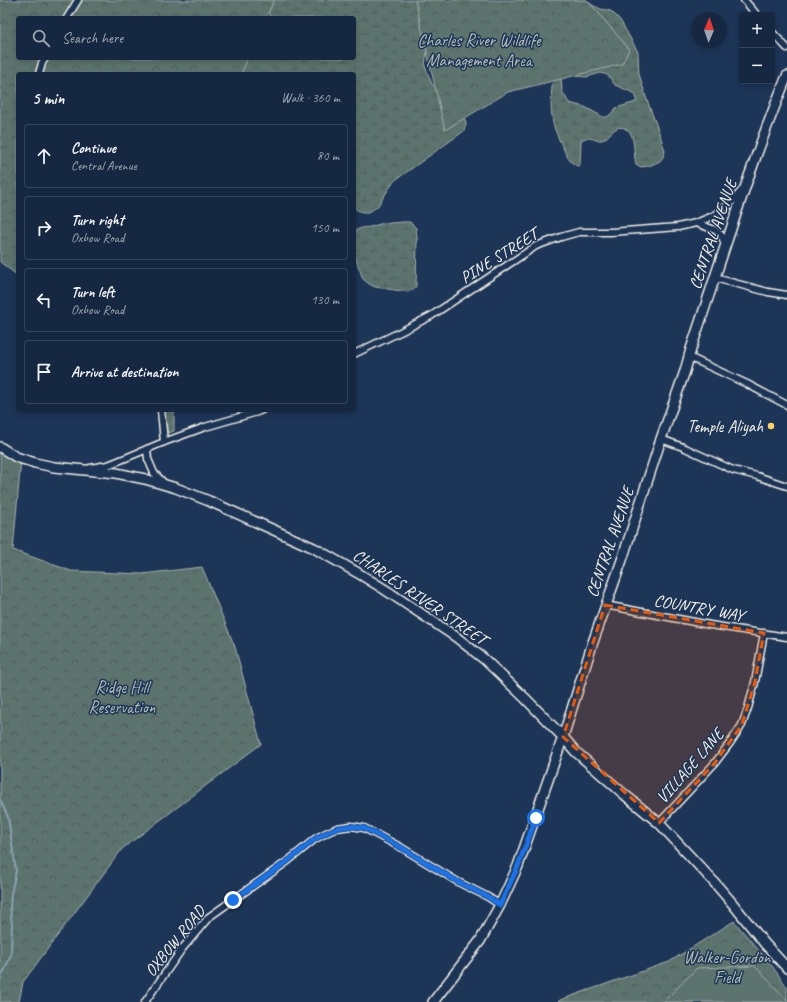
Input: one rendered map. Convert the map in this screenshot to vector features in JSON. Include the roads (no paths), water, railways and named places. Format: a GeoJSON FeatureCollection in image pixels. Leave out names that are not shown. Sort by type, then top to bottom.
{"type":"FeatureCollection","features":[{"type":"Feature","properties":{"kind":"main road","name":"CENTRAL AVENUE"},"geometry":{"type":"LineString","coordinates":[[433,1002],[480,941],[500,905],[518,866],[563,738],[592,644],[622,560],[746,186],[787,76]]}},
{"type":"Feature","properties":{"kind":"main road","name":"CHARLES RIVER STREET"},"geometry":{"type":"LineString","coordinates":[[0,447],[16,457],[54,468],[116,473],[166,485],[213,503],[314,548],[378,585],[456,637],[484,659],[525,698],[576,752],[659,823],[714,882],[765,944],[787,968]]}},
{"type":"Feature","properties":{"kind":"street"},"geometry":{"type":"LineString","coordinates":[[68,16],[78,0]]}},
{"type":"Feature","properties":{"kind":"street"},"geometry":{"type":"LineString","coordinates":[[744,0],[754,12]]}},
{"type":"Feature","properties":{"kind":"street"},"geometry":{"type":"LineString","coordinates":[[775,35],[787,48]]}},
{"type":"Feature","properties":{"kind":"street"},"geometry":{"type":"LineString","coordinates":[[40,72],[44,60]]}},
{"type":"Feature","properties":{"kind":"street","name":"PINE STREET"},"geometry":{"type":"LineString","coordinates":[[356,353],[431,316],[536,246],[579,232],[611,232],[678,227],[696,223],[713,216],[730,204],[746,186]]}},
{"type":"Feature","properties":{"kind":"street"},"geometry":{"type":"LineString","coordinates":[[696,223],[715,230],[722,235],[726,246]]}},
{"type":"Feature","properties":{"kind":"street"},"geometry":{"type":"LineString","coordinates":[[715,278],[768,292],[787,295]]}},
{"type":"Feature","properties":{"kind":"street"},"geometry":{"type":"LineString","coordinates":[[689,357],[747,384],[787,405]]}},
{"type":"Feature","properties":{"kind":"street"},"geometry":{"type":"LineString","coordinates":[[161,412],[164,442]]}},
{"type":"Feature","properties":{"kind":"street"},"geometry":{"type":"LineString","coordinates":[[84,470],[108,465],[205,427],[258,412]]}},
{"type":"Feature","properties":{"kind":"street"},"geometry":{"type":"LineString","coordinates":[[661,439],[684,447],[733,470],[787,486]]}},
{"type":"Feature","properties":{"kind":"street"},"geometry":{"type":"LineString","coordinates":[[147,449],[148,459],[154,473],[166,485]]}},
{"type":"Feature","properties":{"kind":"street","name":"COUNTRY WAY"},"geometry":{"type":"LineString","coordinates":[[605,605],[710,625],[787,637]]}},
{"type":"Feature","properties":{"kind":"street","name":"VILLAGE LANE"},"geometry":{"type":"LineString","coordinates":[[659,823],[714,764],[742,725],[755,682],[764,633]]}},
{"type":"Feature","properties":{"kind":"street","name":"OXBOW ROAD"},"geometry":{"type":"LineString","coordinates":[[145,1002],[182,949],[209,917],[288,861],[315,839],[337,828],[351,826],[364,828],[402,848],[458,882],[488,897],[500,905]]}},
{"type":"Feature","properties":{"kind":"waterway"},"geometry":{"type":"LineString","coordinates":[[0,800],[8,817],[16,871],[10,906],[12,925],[11,955],[0,980]]}},
{"type":"Feature","properties":{"kind":"place","name":"Temple Aliyah"},"geometry":{"type":"Point","coordinates":[771,426]}},
{"type":"Feature","properties":{"kind":"park label","name":"Charles River Wildlife Management Area"},"geometry":{"type":"Point","coordinates":[479,50]}},
{"type":"Feature","properties":{"kind":"park label","name":"Ridge Hill Reservation"},"geometry":{"type":"Point","coordinates":[122,697]}},
{"type":"Feature","properties":{"kind":"park label","name":"Walker-Gordon Field"},"geometry":{"type":"Point","coordinates":[727,967]}}]}
